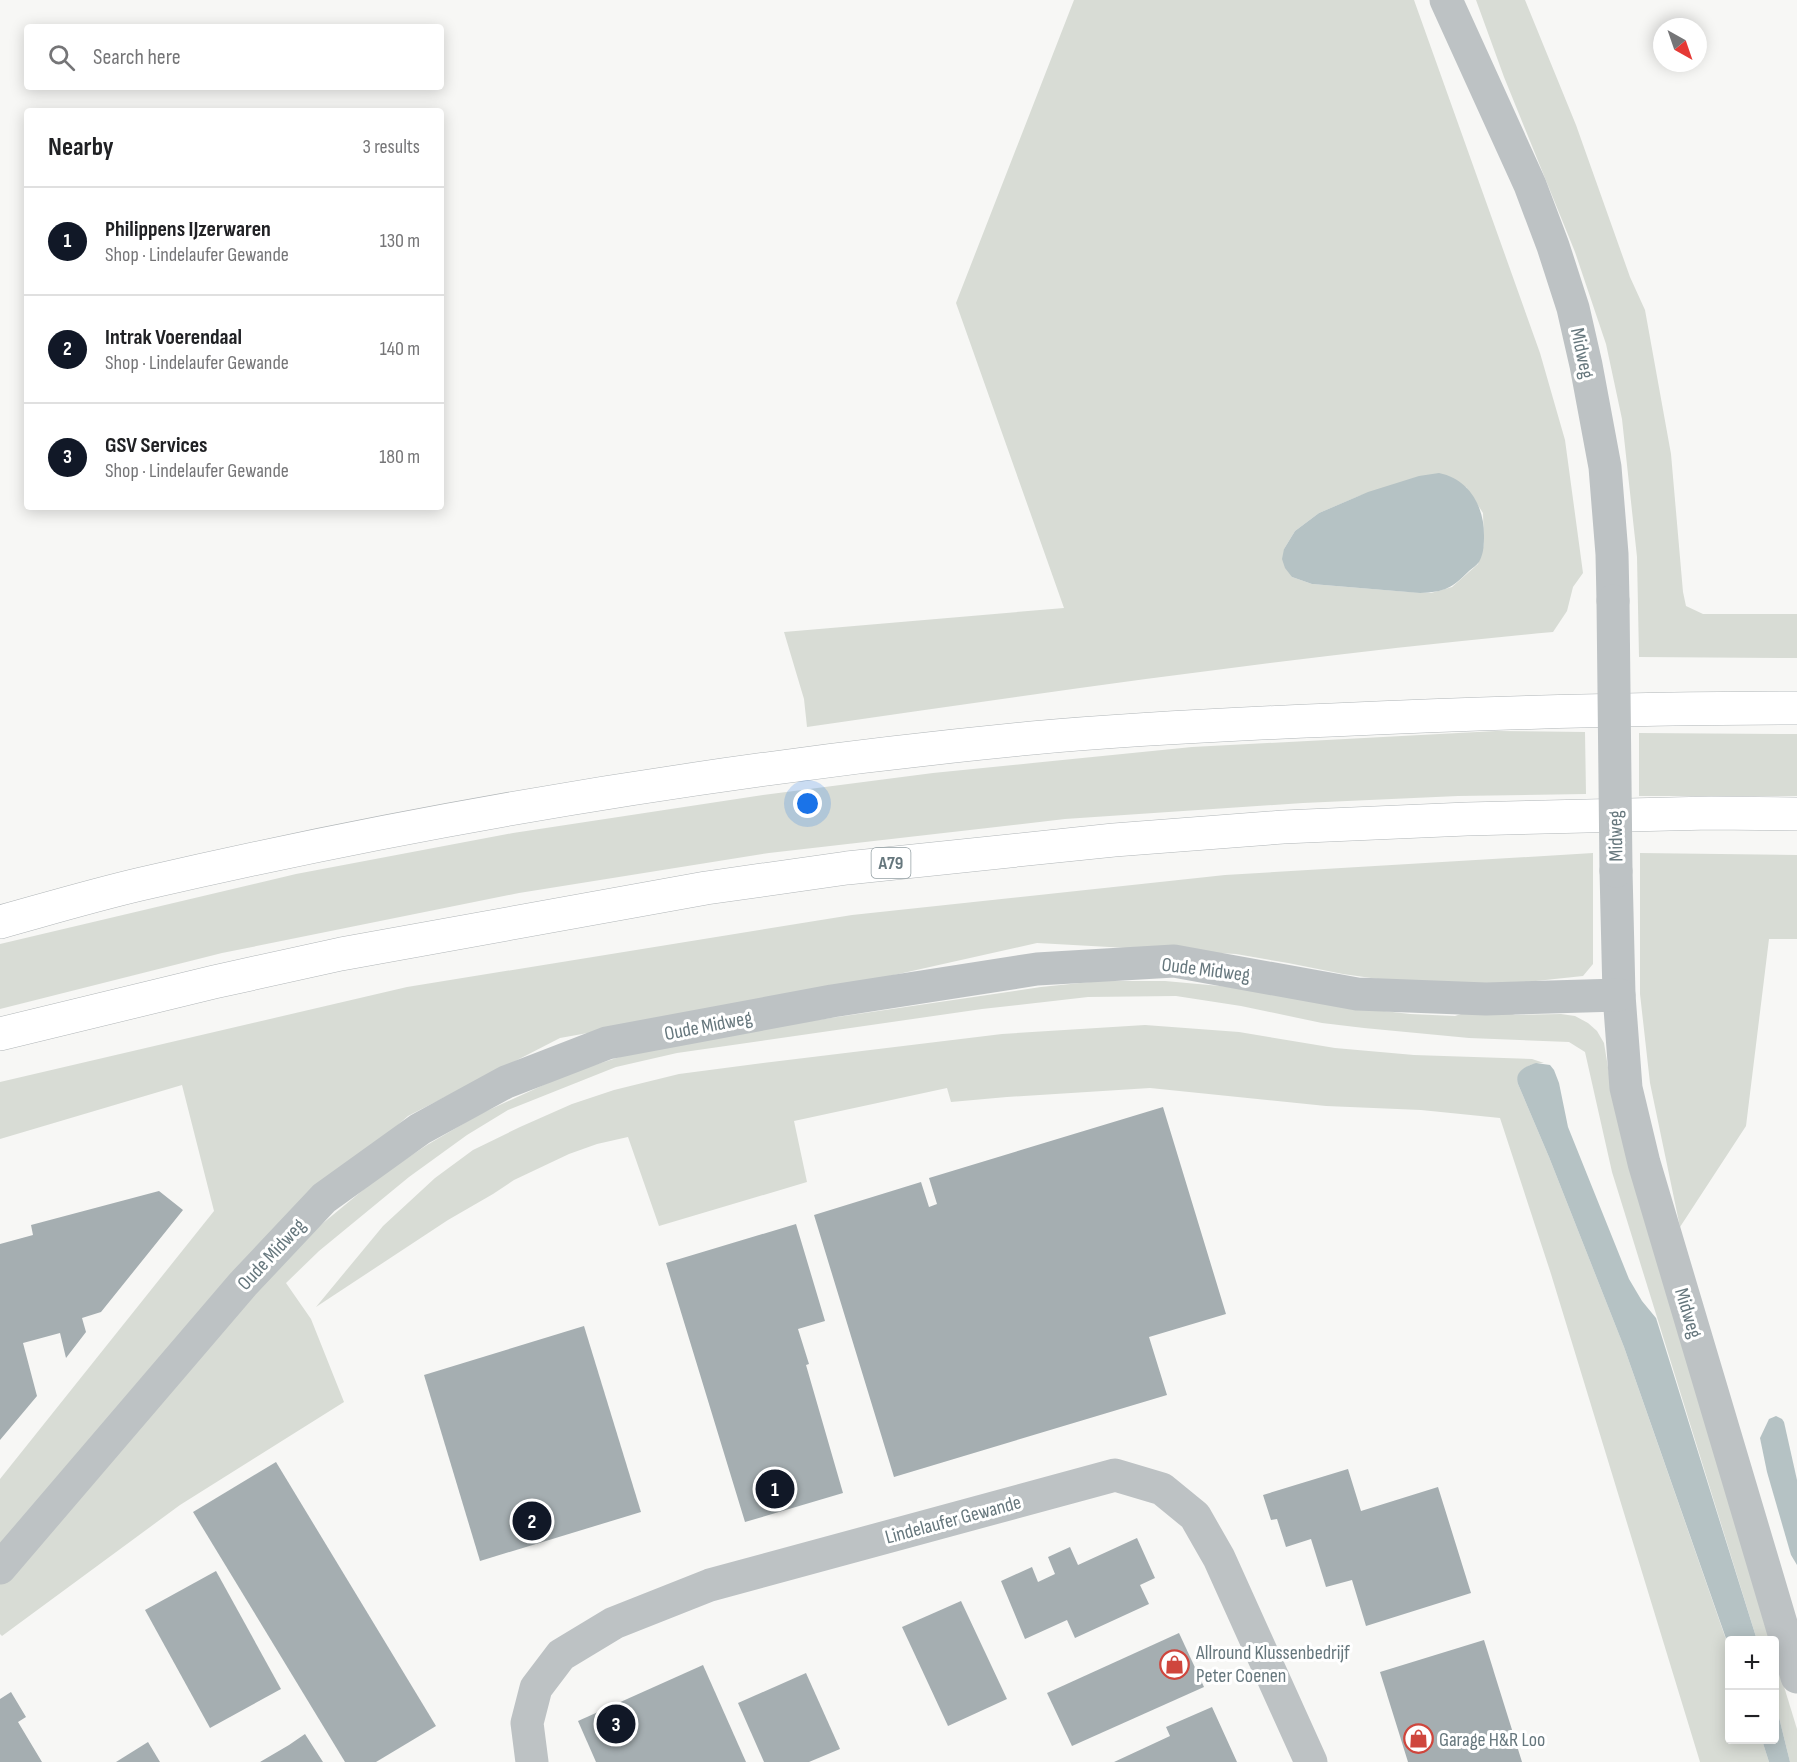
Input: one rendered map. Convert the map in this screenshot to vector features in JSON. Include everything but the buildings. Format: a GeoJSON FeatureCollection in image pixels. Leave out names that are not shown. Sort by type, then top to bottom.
{"type":"FeatureCollection","features":[{"type":"Feature","properties":{"kind":"highway"},"geometry":{"type":"LineString","coordinates":[[0,922],[137,885],[421,826],[633,788],[930,749],[1036,738],[1239,724],[1571,710],[1797,708]]}},
{"type":"Feature","properties":{"kind":"highway","name":"A79"},"geometry":{"type":"LineString","coordinates":[[0,1034],[341,954],[706,888],[847,868],[1114,840],[1283,827],[1467,819],[1711,813],[1797,814]]}},
{"type":"Feature","properties":{"kind":"street","name":"Midweg"},"geometry":{"type":"LineString","coordinates":[[1446,0],[1530,185],[1573,308],[1586,365],[1605,467],[1612,554],[1619,995],[1626,1088],[1644,1162],[1797,1677]]}},
{"type":"Feature","properties":{"kind":"street","name":"Oude Midweg"},"geometry":{"type":"LineString","coordinates":[[0,1568],[243,1284],[324,1198],[420,1129],[506,1082],[607,1043],[832,1001],[1037,969],[1174,961],[1357,994],[1486,999],[1619,995]]}},
{"type":"Feature","properties":{"kind":"street","name":"Lindelaufer Gewande"},"geometry":{"type":"LineString","coordinates":[[527,1761],[527,1723],[536,1688],[561,1655],[614,1623],[710,1585],[1115,1475],[1162,1489],[1195,1516],[1220,1558],[1311,1762]]}},
{"type":"Feature","properties":{"kind":"shaded area"},"geometry":{"type":"Polygon","coordinates":[[[1074,0],[1414,0],[1540,353],[1565,440],[1583,573],[1573,587],[1567,611],[1553,632],[1366,651],[1086,687],[807,727],[804,699],[784,632],[1064,608],[956,303],[1074,0]],[[1411,480],[1359,496],[1319,513],[1295,531],[1284,549],[1292,577],[1312,584],[1409,592],[1431,593],[1452,587],[1478,564],[1484,544],[1483,513],[1466,487],[1411,480]]]}},
{"type":"Feature","properties":{"kind":"shaded area"},"geometry":{"type":"Polygon","coordinates":[[[1476,0],[1525,0],[1576,125],[1630,277],[1645,310],[1671,454],[1686,606],[1703,614],[1797,614],[1797,658],[1639,657],[1637,557],[1622,419],[1606,344],[1575,252],[1504,77],[1476,0]]]}},
{"type":"Feature","properties":{"kind":"shaded area"},"geometry":{"type":"Polygon","coordinates":[[[1439,473],[1459,481],[1473,495],[1483,524],[1483,548],[1479,562],[1453,585],[1436,592],[1420,593],[1312,584],[1292,577],[1285,568],[1282,559],[1284,549],[1295,531],[1319,513],[1368,492],[1419,476],[1439,473]]]}},
{"type":"Feature","properties":{"kind":"shaded area"},"geometry":{"type":"Polygon","coordinates":[[[1496,731],[1585,732],[1586,794],[1458,796],[1303,803],[1065,819],[769,853],[519,893],[222,953],[0,1009],[0,944],[296,874],[513,833],[763,795],[933,773],[1192,747],[1496,731]]]}},
{"type":"Feature","properties":{"kind":"shaded area"},"geometry":{"type":"Polygon","coordinates":[[[1639,733],[1797,734],[1797,796],[1639,796],[1639,733]]]}},
{"type":"Feature","properties":{"kind":"shaded area"},"geometry":{"type":"Polygon","coordinates":[[[1593,853],[1593,964],[1583,976],[1516,983],[1501,989],[1378,979],[1236,954],[1037,943],[827,990],[560,1038],[408,1116],[260,1246],[305,1238],[380,1176],[480,1114],[572,1072],[623,1056],[722,1034],[1041,987],[1100,981],[1165,981],[1231,987],[1410,1014],[1455,1016],[1473,1010],[1501,1010],[1515,1015],[1575,1016],[1597,1031],[1604,1043],[1611,1086],[1770,1636],[1756,1636],[1612,1172],[1585,1052],[1569,1042],[1469,1038],[1364,1028],[1322,1023],[1241,1006],[1176,996],[1088,997],[982,1009],[677,1053],[616,1067],[508,1110],[467,1135],[409,1177],[319,1251],[286,1283],[311,1319],[344,1402],[180,1505],[2,1636],[0,1634],[0,1479],[214,1211],[182,1085],[0,1139],[0,1082],[407,987],[852,915],[1225,875],[1593,853]]]}},
{"type":"Feature","properties":{"kind":"shaded area"},"geometry":{"type":"Polygon","coordinates":[[[1640,853],[1797,855],[1797,939],[1769,939],[1746,1126],[1680,1227],[1650,1083],[1640,994],[1640,853]]]}},
{"type":"Feature","properties":{"kind":"shaded area"},"geometry":{"type":"Polygon","coordinates":[[[1145,1025],[1239,1032],[1335,1048],[1414,1055],[1532,1059],[1544,1063],[1534,1064],[1521,1071],[1518,1084],[1624,1347],[1725,1637],[1725,1744],[1763,1744],[1769,1762],[1700,1762],[1551,1274],[1500,1118],[1421,1110],[1326,1106],[1150,1088],[951,1102],[947,1088],[794,1121],[807,1182],[659,1226],[628,1137],[597,1144],[569,1154],[514,1180],[448,1220],[316,1307],[383,1226],[435,1178],[473,1150],[572,1104],[614,1090],[679,1074],[1002,1034],[1145,1025]]]}},
{"type":"Feature","properties":{"kind":"shaded area"},"geometry":{"type":"Polygon","coordinates":[[[1536,1063],[1550,1065],[1554,1070],[1568,1127],[1629,1279],[1642,1301],[1656,1318],[1756,1636],[1725,1636],[1624,1347],[1518,1084],[1519,1072],[1536,1063]]]}},
{"type":"Feature","properties":{"kind":"shaded area"},"geometry":{"type":"Polygon","coordinates":[[[1776,1416],[1784,1422],[1797,1480],[1797,1565],[1791,1555],[1767,1472],[1760,1438],[1769,1419],[1776,1416]]]}},
{"type":"Feature","properties":{"kind":"shaded area"},"geometry":{"type":"Polygon","coordinates":[[[1779,1670],[1797,1729],[1797,1762],[1790,1762],[1779,1717],[1779,1670]]]}},
{"type":"Feature","properties":{"kind":"shaded area"},"geometry":{"type":"Polygon","coordinates":[[[1779,1717],[1790,1762],[1769,1762],[1763,1744],[1779,1744],[1779,1717]]]}},
{"type":"Feature","properties":{"kind":"place","name":"Philippens IJzerwaren"},"geometry":{"type":"Point","coordinates":[775,1489]}},
{"type":"Feature","properties":{"kind":"place","name":"Intrak Voerendaal"},"geometry":{"type":"Point","coordinates":[532,1521]}},
{"type":"Feature","properties":{"kind":"place","name":"Allround Klussenbedrijf Peter Coenen"},"geometry":{"type":"Point","coordinates":[1175,1664]}},
{"type":"Feature","properties":{"kind":"place","name":"GSV Services"},"geometry":{"type":"Point","coordinates":[616,1724]}},
{"type":"Feature","properties":{"kind":"place","name":"Garage H&R Loo"},"geometry":{"type":"Point","coordinates":[1418,1739]}}]}
